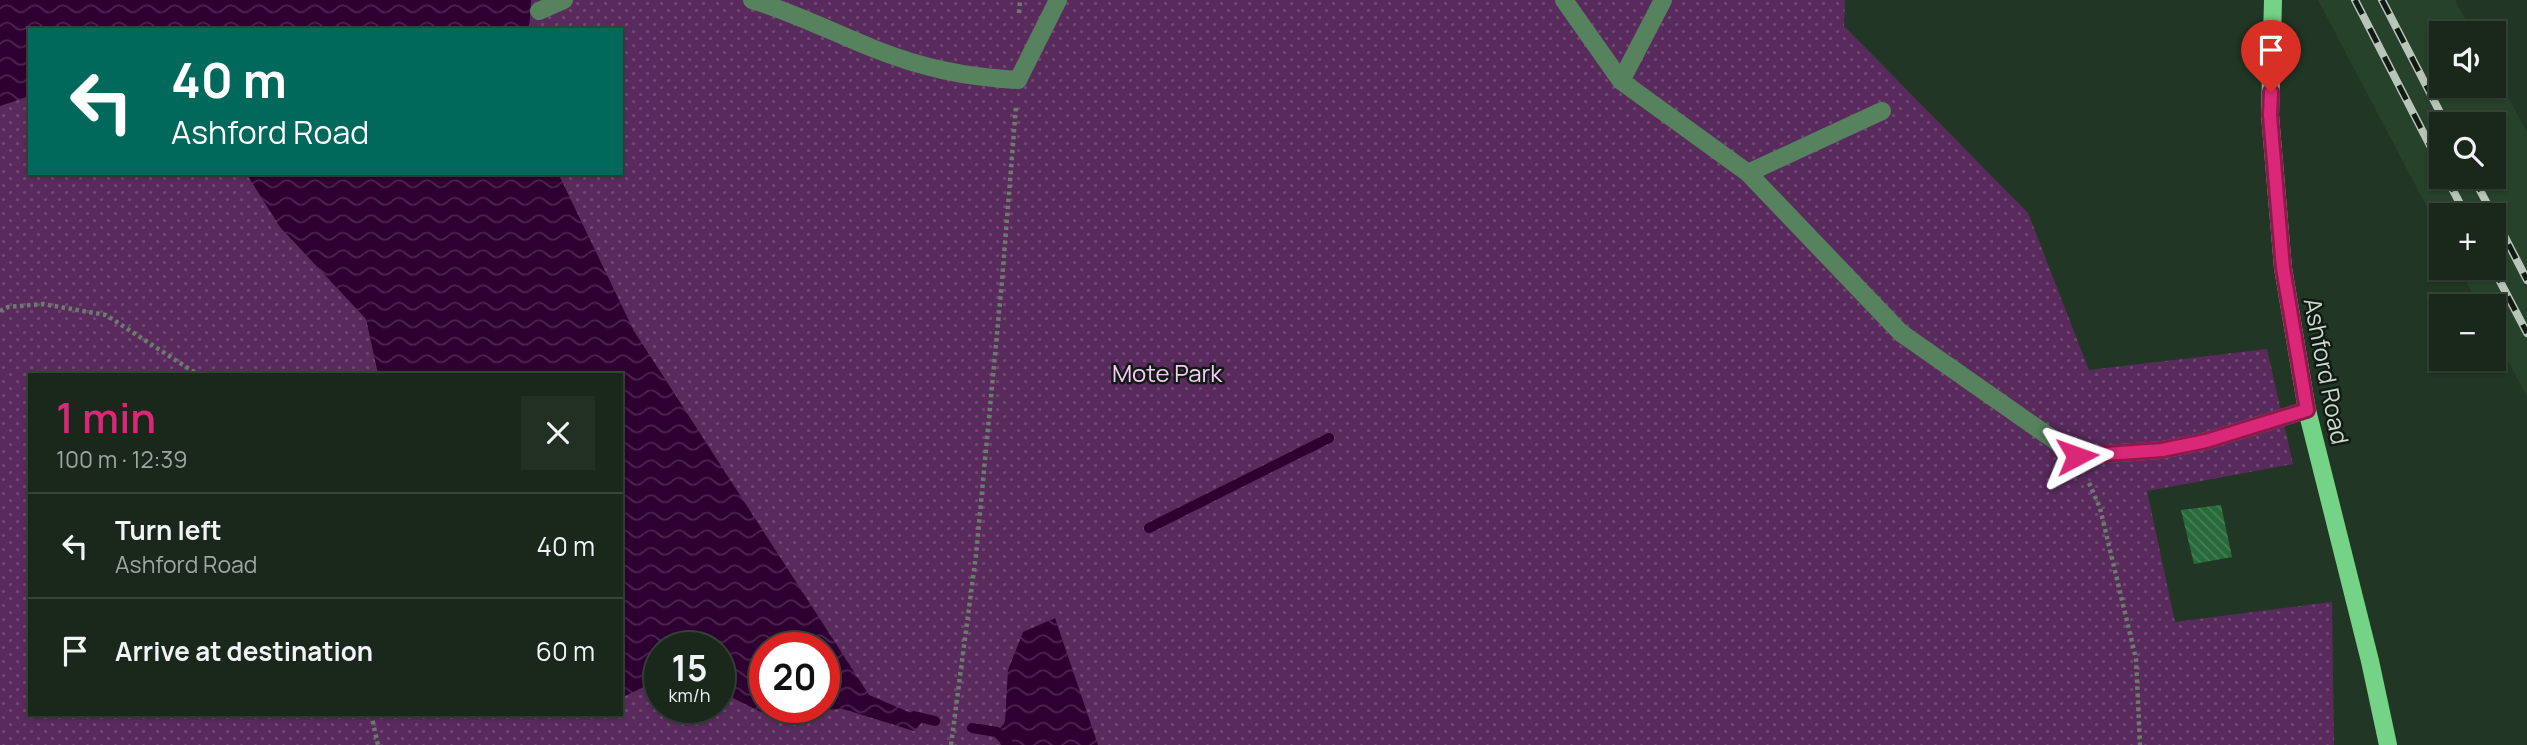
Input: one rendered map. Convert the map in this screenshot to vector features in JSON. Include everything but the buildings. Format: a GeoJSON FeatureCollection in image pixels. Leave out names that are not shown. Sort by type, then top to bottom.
{"type":"FeatureCollection","features":[{"type":"Feature","properties":{"kind":"main road","name":"Ashford Road"},"geometry":{"type":"LineString","coordinates":[[2273,0],[2270,115],[2283,268],[2307,410],[2388,745]]}},
{"type":"Feature","properties":{"kind":"lane"},"geometry":{"type":"LineString","coordinates":[[539,11],[564,0]]}},
{"type":"Feature","properties":{"kind":"lane"},"geometry":{"type":"LineString","coordinates":[[752,0],[925,67],[974,78],[1018,80],[1058,0]]}},
{"type":"Feature","properties":{"kind":"lane"},"geometry":{"type":"LineString","coordinates":[[1564,0],[1621,81],[1748,173],[1901,333],[2077,456],[2162,450],[2206,441],[2307,410]]}},
{"type":"Feature","properties":{"kind":"lane"},"geometry":{"type":"LineString","coordinates":[[1621,81],[1663,0]]}},
{"type":"Feature","properties":{"kind":"lane"},"geometry":{"type":"LineString","coordinates":[[1748,173],[1882,111]]}},
{"type":"Feature","properties":{"kind":"path"},"geometry":{"type":"LineString","coordinates":[[951,745],[978,541],[1018,80]]}},
{"type":"Feature","properties":{"kind":"path"},"geometry":{"type":"LineString","coordinates":[[0,311],[8,307],[43,304],[106,315],[195,373]]}},
{"type":"Feature","properties":{"kind":"path"},"geometry":{"type":"LineString","coordinates":[[2077,456],[2100,508],[2136,659],[2140,745]]}},
{"type":"Feature","properties":{"kind":"path"},"geometry":{"type":"LineString","coordinates":[[371,716],[378,745]]}},
{"type":"Feature","properties":{"kind":"shaded area"},"geometry":{"type":"Polygon","coordinates":[[[2318,0],[2455,0],[2466,21],[2429,21],[2429,98],[2506,98],[2506,93],[2527,132],[2527,397],[2506,357],[2506,294],[2473,294],[2465,280],[2506,280],[2506,203],[2429,203],[2429,211],[2318,0]]]}},
{"type":"Feature","properties":{"kind":"green space","name":"Mote Park"},"geometry":{"type":"Polygon","coordinates":[[[0,0],[1845,0],[1844,26],[2028,213],[2089,370],[2267,349],[2293,464],[2147,491],[2175,622],[2332,602],[2334,745],[0,745],[0,0]]]}},
{"type":"Feature","properties":{"kind":"water"},"geometry":{"type":"Polygon","coordinates":[[[0,0],[531,0],[529,28],[28,28],[28,97],[0,106],[0,0]]]}},
{"type":"Feature","properties":{"kind":"water"},"geometry":{"type":"Polygon","coordinates":[[[247,175],[559,175],[634,331],[828,632],[749,632],[749,706],[735,699],[735,632],[644,632],[644,687],[623,697],[623,373],[378,373],[366,319],[280,227],[247,175]]]}},
{"type":"Feature","properties":{"kind":"water"},"geometry":{"type":"Polygon","coordinates":[[[1055,618],[1098,745],[1001,745],[997,732],[1005,722],[1008,670],[1023,632],[1055,618]]]}},
{"type":"Feature","properties":{"kind":"water"},"geometry":{"type":"Polygon","coordinates":[[[840,650],[869,695],[925,719],[914,731],[840,709],[840,650]]]}},
{"type":"Feature","properties":{"kind":"waterway"},"geometry":{"type":"LineString","coordinates":[[1149,528],[1329,438]]}},
{"type":"Feature","properties":{"kind":"waterway"},"geometry":{"type":"LineString","coordinates":[[914,716],[935,721]]}},
{"type":"Feature","properties":{"kind":"waterway"},"geometry":{"type":"LineString","coordinates":[[972,728],[997,732],[1009,745]]}},
{"type":"Feature","properties":{"kind":"railway"},"geometry":{"type":"LineString","coordinates":[[2355,0],[2429,144]]}},
{"type":"Feature","properties":{"kind":"railway"},"geometry":{"type":"LineString","coordinates":[[2382,0],[2440,112]]}},
{"type":"Feature","properties":{"kind":"railway"},"geometry":{"type":"LineString","coordinates":[[2452,189],[2460,203]]}},
{"type":"Feature","properties":{"kind":"railway"},"geometry":{"type":"LineString","coordinates":[[2479,189],[2487,203]]}},
{"type":"Feature","properties":{"kind":"railway"},"geometry":{"type":"LineString","coordinates":[[2506,239],[2527,280]]}},
{"type":"Feature","properties":{"kind":"railway"},"geometry":{"type":"LineString","coordinates":[[2499,280],[2527,333]]}},
{"type":"Feature","properties":{"kind":"route"},"geometry":{"type":"LineString","coordinates":[[2077,456],[2162,450],[2206,441],[2307,410],[2283,268],[2270,115],[2271,92]]}}]}
